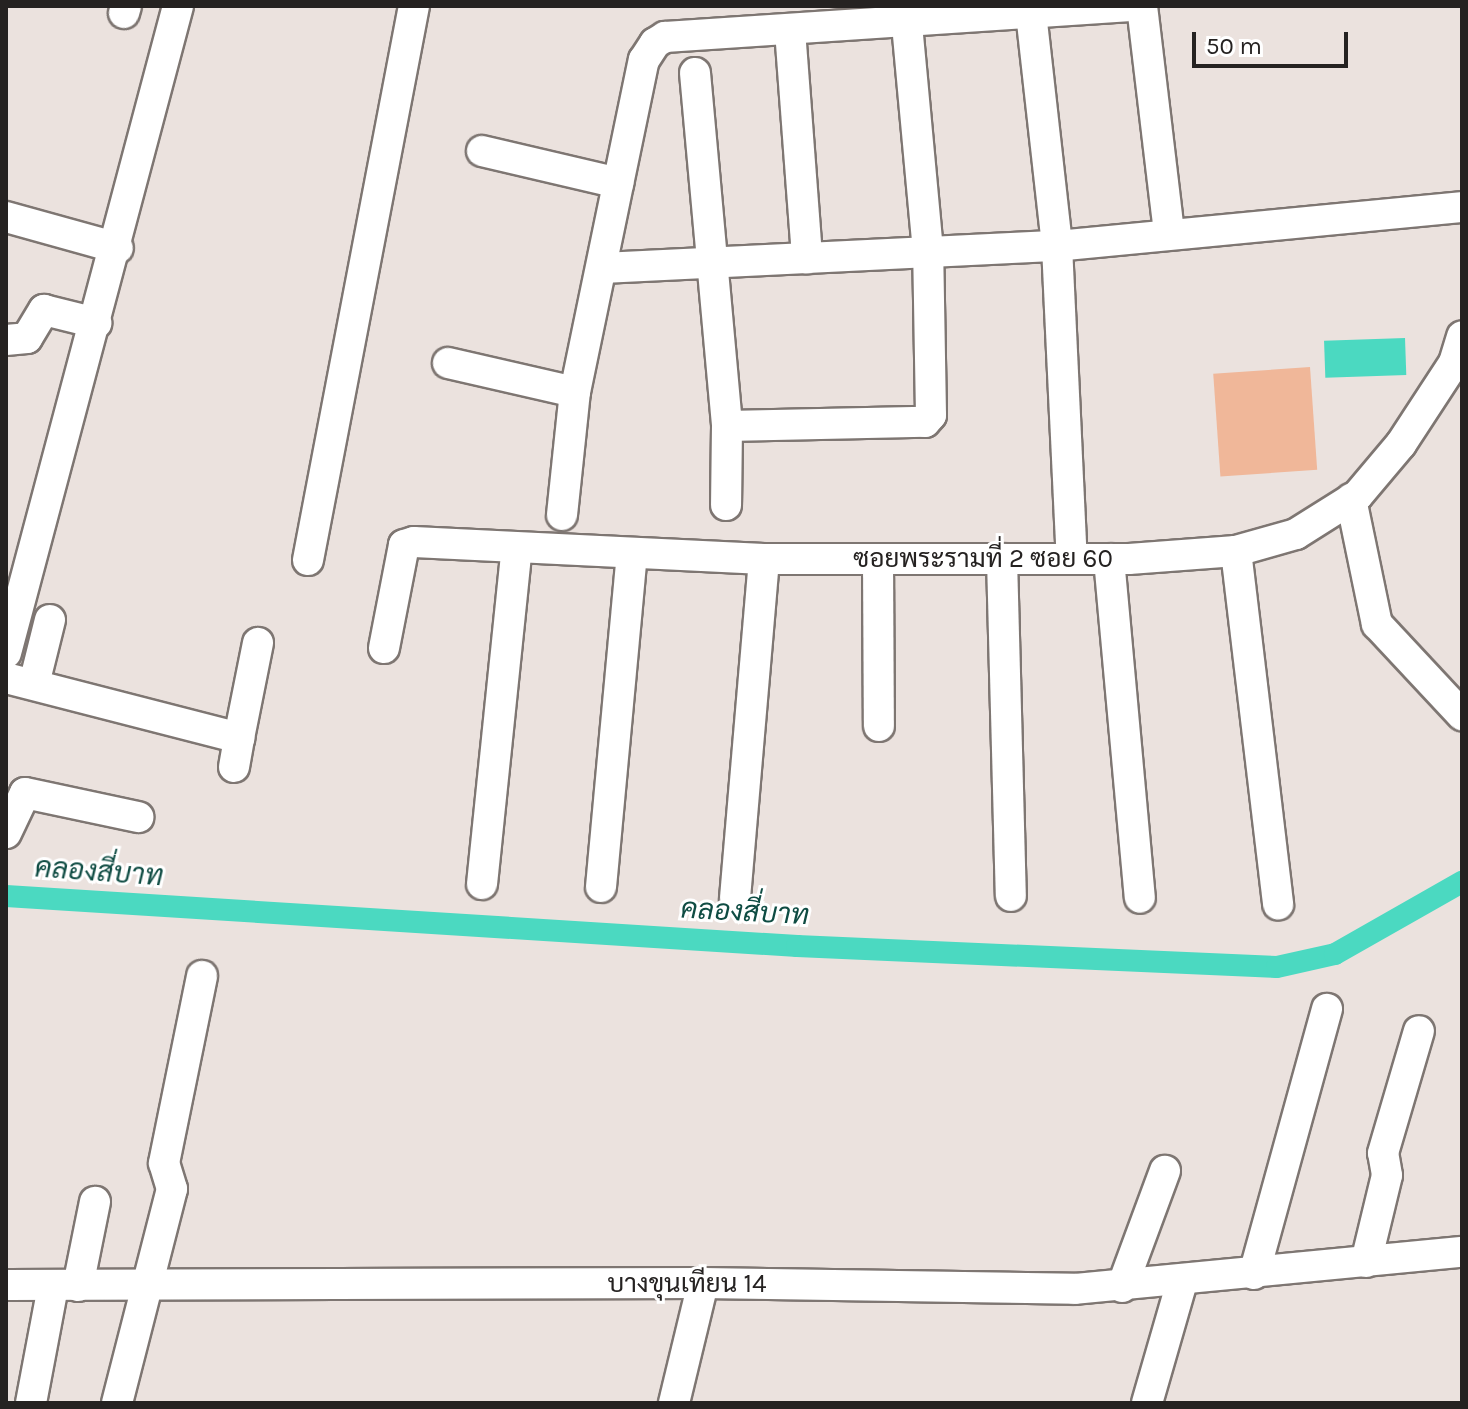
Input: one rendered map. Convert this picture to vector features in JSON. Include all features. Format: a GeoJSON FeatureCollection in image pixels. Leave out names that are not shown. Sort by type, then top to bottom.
{"type":"FeatureCollection","features":[{"type":"Feature","properties":{"kind":"street"},"geometry":{"type":"LineString","coordinates":[[6,653],[118,248],[178,6]]}},
{"type":"Feature","properties":{"kind":"street"},"geometry":{"type":"LineString","coordinates":[[308,560],[414,6]]}},
{"type":"Feature","properties":{"kind":"street"},"geometry":{"type":"LineString","coordinates":[[562,515],[575,392],[644,60],[655,43],[665,37],[1127,6]]}},
{"type":"Feature","properties":{"kind":"street"},"geometry":{"type":"LineString","coordinates":[[1142,6],[1169,231]]}},
{"type":"Feature","properties":{"kind":"street"},"geometry":{"type":"LineString","coordinates":[[1031,13],[1057,246],[1072,559]]}},
{"type":"Feature","properties":{"kind":"street"},"geometry":{"type":"LineString","coordinates":[[727,426],[928,419],[933,409],[928,251],[907,23]]}},
{"type":"Feature","properties":{"kind":"street"},"geometry":{"type":"LineString","coordinates":[[790,30],[807,258]]}},
{"type":"Feature","properties":{"kind":"street"},"geometry":{"type":"LineString","coordinates":[[695,73],[727,426],[726,505]]}},
{"type":"Feature","properties":{"kind":"street"},"geometry":{"type":"LineString","coordinates":[[482,151],[618,183]]}},
{"type":"Feature","properties":{"kind":"street"},"geometry":{"type":"LineString","coordinates":[[602,268],[1057,246],[1169,231],[1462,207]]}},
{"type":"Feature","properties":{"kind":"street"},"geometry":{"type":"LineString","coordinates":[[6,217],[118,248]]}},
{"type":"Feature","properties":{"kind":"street"},"geometry":{"type":"LineString","coordinates":[[6,340],[27,338],[44,310],[96,323]]}},
{"type":"Feature","properties":{"kind":"street","name":"ซอยพระรามที่ 2 ซอย 60"},"geometry":{"type":"LineString","coordinates":[[384,648],[404,545],[764,559],[1109,559],[1236,551],[1296,534],[1351,499],[1401,444],[1459,355]]}},
{"type":"Feature","properties":{"kind":"street"},"geometry":{"type":"LineString","coordinates":[[448,363],[575,392]]}},
{"type":"Feature","properties":{"kind":"street"},"geometry":{"type":"LineString","coordinates":[[1351,499],[1377,624],[1462,715]]}},
{"type":"Feature","properties":{"kind":"street"},"geometry":{"type":"LineString","coordinates":[[482,884],[517,548]]}},
{"type":"Feature","properties":{"kind":"street"},"geometry":{"type":"LineString","coordinates":[[1236,551],[1278,905]]}},
{"type":"Feature","properties":{"kind":"street"},"geometry":{"type":"LineString","coordinates":[[601,887],[632,555]]}},
{"type":"Feature","properties":{"kind":"street"},"geometry":{"type":"LineString","coordinates":[[735,898],[764,559]]}},
{"type":"Feature","properties":{"kind":"street"},"geometry":{"type":"LineString","coordinates":[[878,559],[879,726]]}},
{"type":"Feature","properties":{"kind":"street"},"geometry":{"type":"LineString","coordinates":[[1002,559],[1011,896]]}},
{"type":"Feature","properties":{"kind":"street"},"geometry":{"type":"LineString","coordinates":[[1109,559],[1140,898]]}},
{"type":"Feature","properties":{"kind":"street"},"geometry":{"type":"LineString","coordinates":[[50,620],[20,681],[236,752],[258,643]]}},
{"type":"Feature","properties":{"kind":"street"},"geometry":{"type":"LineString","coordinates":[[6,833],[25,793],[138,817]]}},
{"type":"Feature","properties":{"kind":"street"},"geometry":{"type":"LineString","coordinates":[[117,1403],[143,1284],[172,1189],[164,1163],[202,976]]}},
{"type":"Feature","properties":{"kind":"street"},"geometry":{"type":"LineString","coordinates":[[1254,1274],[1327,1009]]}},
{"type":"Feature","properties":{"kind":"street"},"geometry":{"type":"LineString","coordinates":[[1366,1262],[1387,1175],[1383,1153],[1419,1031]]}},
{"type":"Feature","properties":{"kind":"street"},"geometry":{"type":"LineString","coordinates":[[1122,1287],[1165,1171]]}},
{"type":"Feature","properties":{"kind":"street"},"geometry":{"type":"LineString","coordinates":[[31,1403],[95,1202]]}},
{"type":"Feature","properties":{"kind":"street","name":"บางขุนเทียน 14"},"geometry":{"type":"LineString","coordinates":[[6,1285],[703,1283],[1122,1287],[1462,1252]]}},
{"type":"Feature","properties":{"kind":"street"},"geometry":{"type":"LineString","coordinates":[[1147,1403],[1182,1282]]}},
{"type":"Feature","properties":{"kind":"street"},"geometry":{"type":"LineString","coordinates":[[674,1403],[703,1283]]}},
{"type":"Feature","properties":{"kind":"shaded area"},"geometry":{"type":"Polygon","coordinates":[[[1405,338],[1406,375],[1325,378],[1324,341],[1405,338]]]}},
{"type":"Feature","properties":{"kind":"shaded area"},"geometry":{"type":"Polygon","coordinates":[[[1310,367],[1317,470],[1220,477],[1213,374],[1310,367]]]}},
{"type":"Feature","properties":{"kind":"waterway","name":"คลองสี่บาท"},"geometry":{"type":"LineString","coordinates":[[6,896],[797,946],[1277,967],[1335,954],[1462,882]]}}]}
